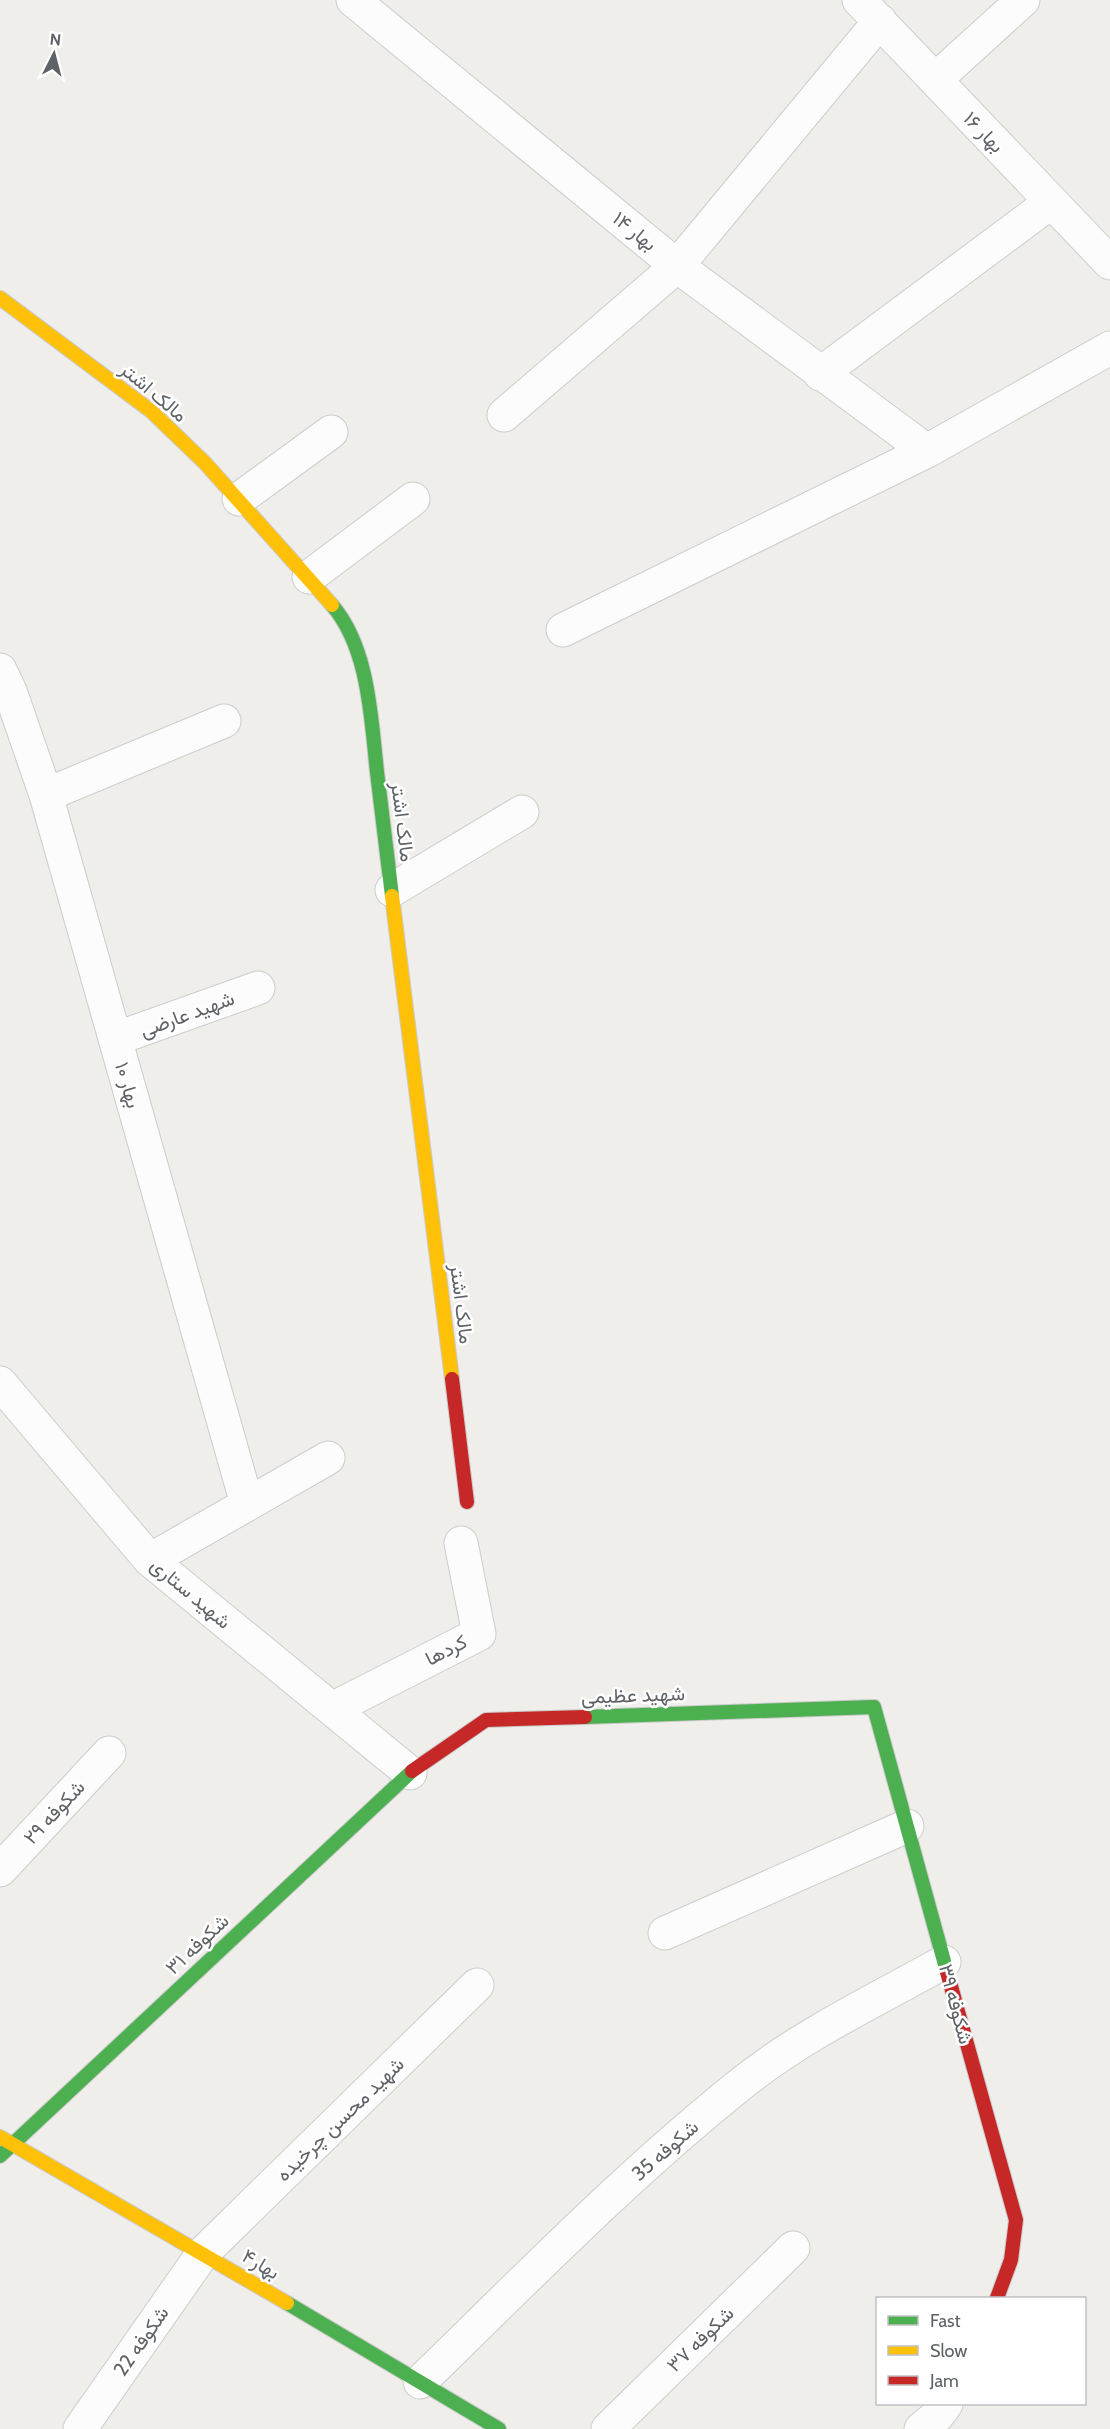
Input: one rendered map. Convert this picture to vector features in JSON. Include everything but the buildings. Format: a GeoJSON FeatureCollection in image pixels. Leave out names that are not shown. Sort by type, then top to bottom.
{"type":"FeatureCollection","features":[{"type":"Feature","properties":{"kind":"street","name":"بهار ۱۴"},"geometry":{"type":"LineString","coordinates":[[353,0],[677,266],[927,451]]}},
{"type":"Feature","properties":{"kind":"street"},"geometry":{"type":"LineString","coordinates":[[935,80],[1023,0]]}},
{"type":"Feature","properties":{"kind":"street"},"geometry":{"type":"LineString","coordinates":[[504,415],[677,266],[869,11]]}},
{"type":"Feature","properties":{"kind":"street","name":"بهار ۱۶"},"geometry":{"type":"LineString","coordinates":[[869,11],[1110,263]]}},
{"type":"Feature","properties":{"kind":"street"},"geometry":{"type":"LineString","coordinates":[[820,374],[1051,202]]}},
{"type":"Feature","properties":{"kind":"street","name":"مالک اشتر"},"geometry":{"type":"LineString","coordinates":[[0,298],[151,411],[238,499],[309,577],[341,615],[358,656],[368,697],[467,1502]]}},
{"type":"Feature","properties":{"kind":"street"},"geometry":{"type":"LineString","coordinates":[[563,630],[927,451],[1110,348]]}},
{"type":"Feature","properties":{"kind":"street"},"geometry":{"type":"LineString","coordinates":[[238,499],[331,432]]}},
{"type":"Feature","properties":{"kind":"street"},"geometry":{"type":"LineString","coordinates":[[309,577],[413,498]]}},
{"type":"Feature","properties":{"kind":"street","name":"بهار ۱۰"},"geometry":{"type":"LineString","coordinates":[[0,670],[46,795],[247,1504]]}},
{"type":"Feature","properties":{"kind":"street"},"geometry":{"type":"LineString","coordinates":[[46,795],[224,721]]}},
{"type":"Feature","properties":{"kind":"street"},"geometry":{"type":"LineString","coordinates":[[392,890],[522,812]]}},
{"type":"Feature","properties":{"kind":"street","name":"شهید عارضی"},"geometry":{"type":"LineString","coordinates":[[115,1039],[258,988]]}},
{"type":"Feature","properties":{"kind":"street","name":"شهید ستاری"},"geometry":{"type":"LineString","coordinates":[[0,1383],[150,1560],[410,1773]]}},
{"type":"Feature","properties":{"kind":"street"},"geometry":{"type":"LineString","coordinates":[[150,1560],[328,1458]]}},
{"type":"Feature","properties":{"kind":"street","name":"کردها"},"geometry":{"type":"LineString","coordinates":[[332,1709],[479,1634],[461,1543]]}},
{"type":"Feature","properties":{"kind":"street","name":"شهید عظیمی"},"geometry":{"type":"LineString","coordinates":[[410,1773],[486,1720],[874,1707]]}},
{"type":"Feature","properties":{"kind":"street","name":"شکوفه ۳۹"},"geometry":{"type":"LineString","coordinates":[[874,1707],[1016,2220],[1016,2246],[1012,2267],[997,2297]]}},
{"type":"Feature","properties":{"kind":"street","name":"شکوفه ۲۹"},"geometry":{"type":"LineString","coordinates":[[0,1870],[109,1754]]}},
{"type":"Feature","properties":{"kind":"street","name":"شکوفه ۳۱"},"geometry":{"type":"LineString","coordinates":[[0,2156],[5,2140],[410,1773]]}},
{"type":"Feature","properties":{"kind":"street"},"geometry":{"type":"LineString","coordinates":[[665,1934],[907,1826]]}},
{"type":"Feature","properties":{"kind":"street","name":"شکوفه 35"},"geometry":{"type":"LineString","coordinates":[[420,2382],[597,2209],[747,2079],[797,2045],[944,1962]]}},
{"type":"Feature","properties":{"kind":"street","name":"شهید محسن چرخیده"},"geometry":{"type":"LineString","coordinates":[[203,2253],[477,1985]]}},
{"type":"Feature","properties":{"kind":"street","name":"بهار۴"},"geometry":{"type":"LineString","coordinates":[[5,2140],[203,2253],[420,2382],[485,2426]]}},
{"type":"Feature","properties":{"kind":"street","name":"شکوفه ۳۷"},"geometry":{"type":"LineString","coordinates":[[608,2429],[793,2248]]}},
{"type":"Feature","properties":{"kind":"street","name":"شکوفه 22"},"geometry":{"type":"LineString","coordinates":[[80,2429],[203,2253]]}},
{"type":"Feature","properties":{"kind":"street"},"geometry":{"type":"LineString","coordinates":[[921,2429],[937,2416],[945,2405]]}},
{"type":"Feature","properties":{"kind":"traffic: fast"},"geometry":{"type":"LineString","coordinates":[[332,605],[354,642],[366,684],[392,896]]}},
{"type":"Feature","properties":{"kind":"traffic: fast"},"geometry":{"type":"LineString","coordinates":[[585,1717],[874,1707],[947,1972]]}},
{"type":"Feature","properties":{"kind":"traffic: fast"},"geometry":{"type":"LineString","coordinates":[[0,2156],[412,1771]]}},
{"type":"Feature","properties":{"kind":"traffic: fast"},"geometry":{"type":"LineString","coordinates":[[287,2303],[499,2429]]}},
{"type":"Feature","properties":{"kind":"traffic: slow"},"geometry":{"type":"LineString","coordinates":[[0,298],[151,411],[205,463],[332,605]]}},
{"type":"Feature","properties":{"kind":"traffic: slow"},"geometry":{"type":"LineString","coordinates":[[392,896],[452,1379]]}},
{"type":"Feature","properties":{"kind":"traffic: slow"},"geometry":{"type":"LineString","coordinates":[[0,2137],[287,2303]]}},
{"type":"Feature","properties":{"kind":"traffic: jam"},"geometry":{"type":"LineString","coordinates":[[452,1379],[467,1502]]}},
{"type":"Feature","properties":{"kind":"traffic: jam"},"geometry":{"type":"LineString","coordinates":[[412,1771],[486,1720],[585,1717]]}},
{"type":"Feature","properties":{"kind":"traffic: jam"},"geometry":{"type":"LineString","coordinates":[[947,1972],[1016,2220],[1011,2260],[997,2297]]}}]}
